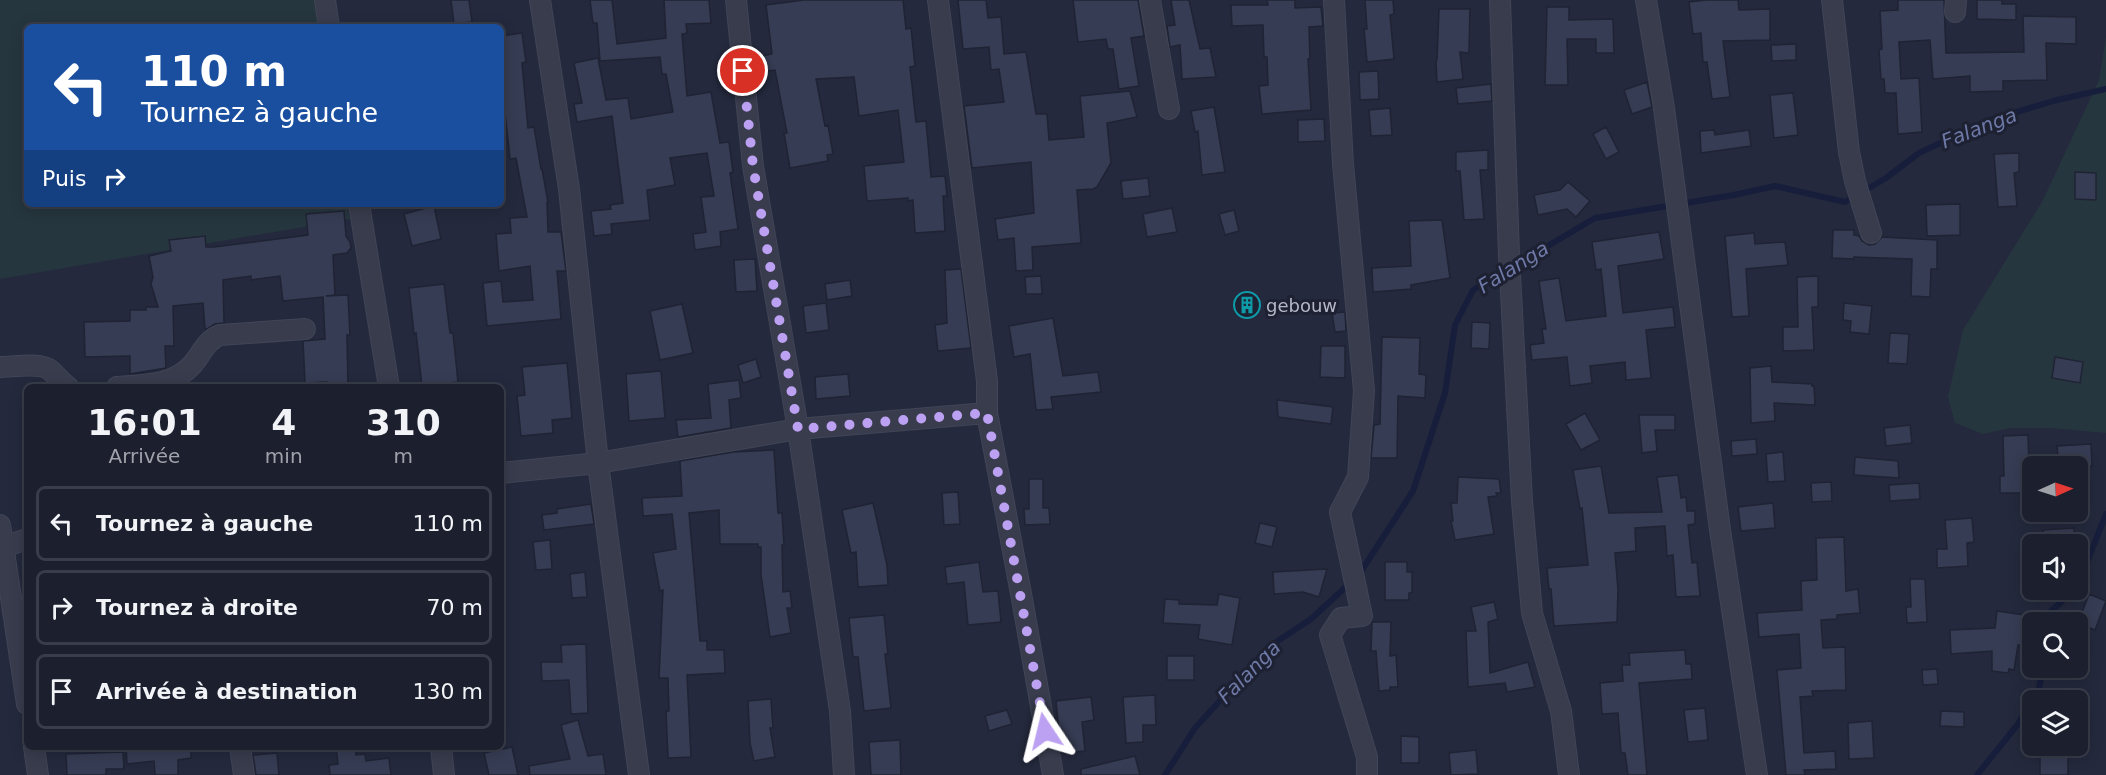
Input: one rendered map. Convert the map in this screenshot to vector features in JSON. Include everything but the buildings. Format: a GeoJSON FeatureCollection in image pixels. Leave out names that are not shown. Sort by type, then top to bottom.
{"type":"FeatureCollection","features":[{"type":"Feature","properties":{"kind":"street"},"geometry":{"type":"LineString","coordinates":[[325,0],[329,24]]}},
{"type":"Feature","properties":{"kind":"street"},"geometry":{"type":"LineString","coordinates":[[540,0],[569,189],[598,464],[639,775]]}},
{"type":"Feature","properties":{"kind":"street"},"geometry":{"type":"LineString","coordinates":[[736,0],[753,166],[798,429],[840,711],[844,775]]}},
{"type":"Feature","properties":{"kind":"street"},"geometry":{"type":"LineString","coordinates":[[938,0],[987,381],[987,413],[1053,775]]}},
{"type":"Feature","properties":{"kind":"street"},"geometry":{"type":"LineString","coordinates":[[1150,0],[1169,109]]}},
{"type":"Feature","properties":{"kind":"street"},"geometry":{"type":"LineString","coordinates":[[1334,0],[1343,164],[1364,391],[1359,477],[1340,513],[1359,592],[1362,616],[1341,618],[1330,635],[1367,757],[1367,775]]}},
{"type":"Feature","properties":{"kind":"street"},"geometry":{"type":"LineString","coordinates":[[1500,0],[1510,280],[1522,501],[1532,613],[1561,711],[1569,775]]}},
{"type":"Feature","properties":{"kind":"street"},"geometry":{"type":"LineString","coordinates":[[1646,0],[1664,108],[1718,519],[1757,775]]}},
{"type":"Feature","properties":{"kind":"street"},"geometry":{"type":"LineString","coordinates":[[1832,0],[1850,152],[1855,181],[1871,233]]}},
{"type":"Feature","properties":{"kind":"street"},"geometry":{"type":"LineString","coordinates":[[359,207],[389,384]]}},
{"type":"Feature","properties":{"kind":"street"},"geometry":{"type":"LineString","coordinates":[[156,384],[180,377],[193,364],[209,339],[220,335],[305,329]]}},
{"type":"Feature","properties":{"kind":"street"},"geometry":{"type":"LineString","coordinates":[[0,367],[39,366],[48,368],[64,384]]}},
{"type":"Feature","properties":{"kind":"street"},"geometry":{"type":"LineString","coordinates":[[504,473],[598,464],[798,429],[987,413]]}},
{"type":"Feature","properties":{"kind":"street"},"geometry":{"type":"LineString","coordinates":[[0,525],[24,685]]}},
{"type":"Feature","properties":{"kind":"street"},"geometry":{"type":"LineString","coordinates":[[2,548],[24,540]]}},
{"type":"Feature","properties":{"kind":"street"},"geometry":{"type":"LineString","coordinates":[[34,750],[38,775]]}},
{"type":"Feature","properties":{"kind":"street"},"geometry":{"type":"LineString","coordinates":[[240,750],[244,775]]}},
{"type":"Feature","properties":{"kind":"street"},"geometry":{"type":"LineString","coordinates":[[441,750],[444,775]]}},
{"type":"Feature","properties":{"kind":"shaded area"},"geometry":{"type":"Polygon","coordinates":[[[0,0],[316,0],[320,24],[24,24],[24,207],[348,207],[350,219],[0,279],[0,0]]]}},
{"type":"Feature","properties":{"kind":"shaded area"},"geometry":{"type":"Polygon","coordinates":[[[2106,37],[2106,433],[2051,428],[2010,428],[1983,434],[1955,423],[1948,397],[1963,330],[2043,200],[2099,80],[2106,37]]]}},
{"type":"Feature","properties":{"kind":"waterway","name":"Falanga"},"geometry":{"type":"LineString","coordinates":[[1514,266],[1595,218],[1775,186],[1845,202],[1886,178],[1919,153],[1987,121],[2053,101],[2106,89]]}},
{"type":"Feature","properties":{"kind":"waterway","name":"Falanga"},"geometry":{"type":"LineString","coordinates":[[1358,576],[1413,491],[1445,393],[1455,325],[1473,290],[1505,271]]}},
{"type":"Feature","properties":{"kind":"waterway"},"geometry":{"type":"LineString","coordinates":[[2088,560],[2106,514]]}},
{"type":"Feature","properties":{"kind":"waterway","name":"Falanga"},"geometry":{"type":"LineString","coordinates":[[1165,775],[1195,728],[1270,646],[1311,619],[1350,583]]}},
{"type":"Feature","properties":{"kind":"waterway"},"geometry":{"type":"LineString","coordinates":[[2050,612],[2063,600]]}},
{"type":"Feature","properties":{"kind":"waterway"},"geometry":{"type":"LineString","coordinates":[[2039,690],[2041,678]]}},
{"type":"Feature","properties":{"kind":"waterway"},"geometry":{"type":"LineString","coordinates":[[1977,775],[2022,717]]}},
{"type":"Feature","properties":{"kind":"place","name":"gebouw"},"geometry":{"type":"Point","coordinates":[1247,305]}},
{"type":"Feature","properties":{"kind":"route"},"geometry":{"type":"LineString","coordinates":[[743,71],[753,166],[798,429],[987,413],[1045,731]]}}]}
